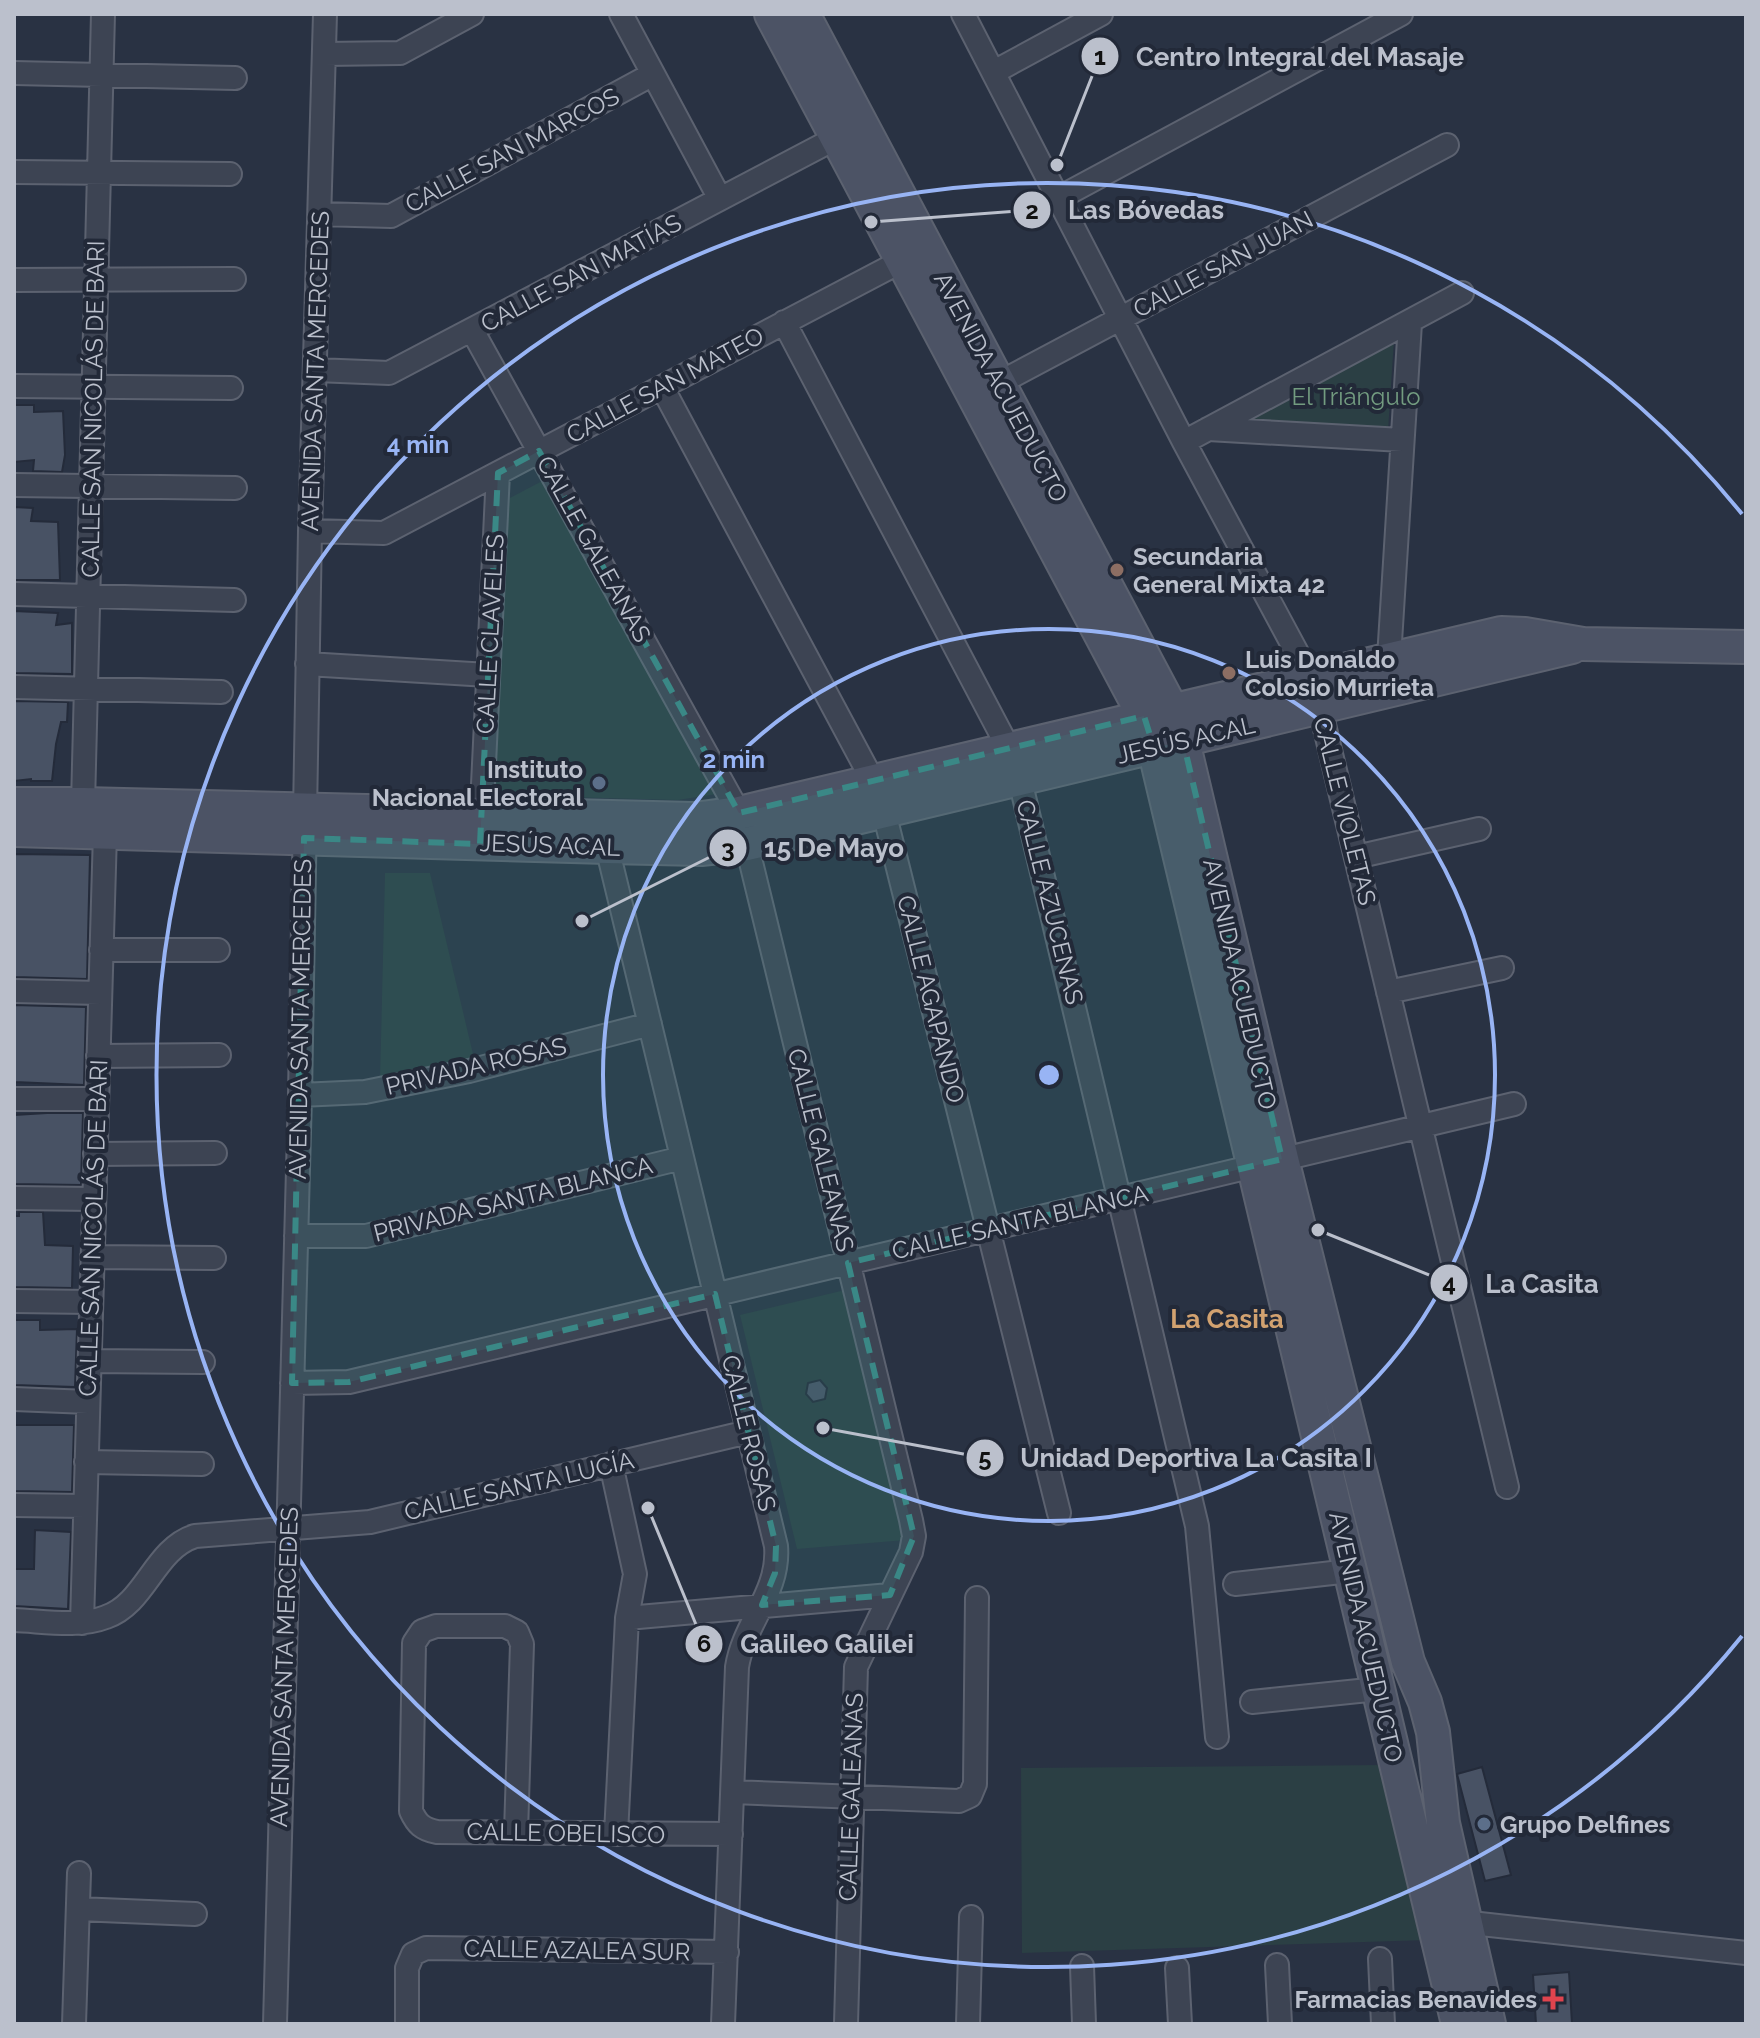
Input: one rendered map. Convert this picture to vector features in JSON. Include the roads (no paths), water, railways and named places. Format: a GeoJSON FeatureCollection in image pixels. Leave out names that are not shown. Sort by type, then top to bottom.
{"type":"FeatureCollection","features":[{"type":"Feature","properties":{"kind":"street","name":"CALLE SAN NICOLÁS DE BARI"},"geometry":{"type":"LineString","coordinates":[[83,804],[103,14]]}},
{"type":"Feature","properties":{"kind":"street","name":"AVENIDA SANTA MERCEDES"},"geometry":{"type":"LineString","coordinates":[[275,2024],[325,14]]}},
{"type":"Feature","properties":{"kind":"street"},"geometry":{"type":"LineString","coordinates":[[324,54],[400,53],[472,14]]}},
{"type":"Feature","properties":{"kind":"street"},"geometry":{"type":"LineString","coordinates":[[621,14],[720,199]]}},
{"type":"Feature","properties":{"kind":"street","name":"CALLE VIOLETAS"},"geometry":{"type":"LineString","coordinates":[[963,14],[1184,442],[1310,677],[1507,1487]]}},
{"type":"Feature","properties":{"kind":"street"},"geometry":{"type":"LineString","coordinates":[[994,72],[1101,14]]}},
{"type":"Feature","properties":{"kind":"street"},"geometry":{"type":"LineString","coordinates":[[1059,198],[1401,14]]}},
{"type":"Feature","properties":{"kind":"street","name":"AVENIDA ACUEDUCTO"},"geometry":{"type":"LineString","coordinates":[[788,17],[836,138],[999,383],[1158,713],[1268,1163],[1350,1571],[1378,1689],[1448,1920],[1489,2024]]}},
{"type":"Feature","properties":{"kind":"street","name":"AVENIDA ACUEDUCTO"},"geometry":{"type":"LineString","coordinates":[[788,17],[1158,713]]}},
{"type":"Feature","properties":{"kind":"street"},"geometry":{"type":"LineString","coordinates":[[14,73],[235,78]]}},
{"type":"Feature","properties":{"kind":"street","name":"CALLE SAN MARCOS"},"geometry":{"type":"LineString","coordinates":[[320,214],[391,216],[653,74]]}},
{"type":"Feature","properties":{"kind":"street","name":"CALLE SAN MATÍAS"},"geometry":{"type":"LineString","coordinates":[[316,370],[389,373],[836,138]]}},
{"type":"Feature","properties":{"kind":"street","name":"CALLE SAN JUAN"},"geometry":{"type":"LineString","coordinates":[[999,383],[1447,145]]}},
{"type":"Feature","properties":{"kind":"street"},"geometry":{"type":"LineString","coordinates":[[14,172],[230,174]]}},
{"type":"Feature","properties":{"kind":"street","name":"CALLE SAN MATEO"},"geometry":{"type":"LineString","coordinates":[[310,531],[384,533],[914,254]]}},
{"type":"Feature","properties":{"kind":"street"},"geometry":{"type":"LineString","coordinates":[[14,280],[234,279]]}},
{"type":"Feature","properties":{"kind":"street"},"geometry":{"type":"LineString","coordinates":[[1184,442],[1462,293]]}},
{"type":"Feature","properties":{"kind":"street","name":"CALLE AZUCENAS"},"geometry":{"type":"LineString","coordinates":[[784,322],[1009,749],[1020,780],[1197,1526],[1217,1737]]}},
{"type":"Feature","properties":{"kind":"street"},"geometry":{"type":"LineString","coordinates":[[1396,691],[1389,658],[1410,323]]}},
{"type":"Feature","properties":{"kind":"street","name":"CALLE GALEANAS"},"geometry":{"type":"LineString","coordinates":[[472,330],[743,828],[914,1536],[911,1552],[856,1667],[846,2024]]}},
{"type":"Feature","properties":{"kind":"street"},"geometry":{"type":"LineString","coordinates":[[14,386],[231,388]]}},
{"type":"Feature","properties":{"kind":"street","name":"CALLE AGAPANDO"},"geometry":{"type":"LineString","coordinates":[[662,387],[873,781],[884,812],[1059,1513]]}},
{"type":"Feature","properties":{"kind":"street"},"geometry":{"type":"LineString","coordinates":[[1208,429],[1402,440]]}},
{"type":"Feature","properties":{"kind":"street","name":"CALLE CLAVELES"},"geometry":{"type":"LineString","coordinates":[[480,829],[498,473]]}},
{"type":"Feature","properties":{"kind":"street"},"geometry":{"type":"LineString","coordinates":[[14,485],[235,488]]}},
{"type":"Feature","properties":{"kind":"street"},"geometry":{"type":"LineString","coordinates":[[14,594],[234,600]]}},
{"type":"Feature","properties":{"kind":"street","name":"JESÚS ACAL"},"geometry":{"type":"LineString","coordinates":[[480,829],[607,847],[701,849],[743,828],[873,781],[1389,658],[1501,633],[1583,644]]}},
{"type":"Feature","properties":{"kind":"street"},"geometry":{"type":"LineString","coordinates":[[1583,644],[1746,647]]}},
{"type":"Feature","properties":{"kind":"street","name":"JESÚS ACAL"},"geometry":{"type":"LineString","coordinates":[[14,804],[83,804],[304,824],[480,829],[694,819],[743,828],[884,812],[1583,644]]}},
{"type":"Feature","properties":{"kind":"street"},"geometry":{"type":"LineString","coordinates":[[307,664],[488,675]]}},
{"type":"Feature","properties":{"kind":"street"},"geometry":{"type":"LineString","coordinates":[[14,687],[221,692]]}},
{"type":"Feature","properties":{"kind":"street","name":"JESÚS ACAL"},"geometry":{"type":"LineString","coordinates":[[14,830],[105,833],[304,824]]}},
{"type":"Feature","properties":{"kind":"street"},"geometry":{"type":"LineString","coordinates":[[1356,857],[1479,829]]}},
{"type":"Feature","properties":{"kind":"street","name":"CALLE SAN NICOLÁS DE BARI"},"geometry":{"type":"LineString","coordinates":[[82,1623],[105,833]]}},
{"type":"Feature","properties":{"kind":"street","name":"CALLE ROSAS"},"geometry":{"type":"LineString","coordinates":[[607,847],[777,1559],[772,1587],[740,1648],[737,1667],[723,2024]]}},
{"type":"Feature","properties":{"kind":"street"},"geometry":{"type":"LineString","coordinates":[[101,950],[218,950]]}},
{"type":"Feature","properties":{"kind":"street"},"geometry":{"type":"LineString","coordinates":[[1388,992],[1502,968]]}},
{"type":"Feature","properties":{"kind":"street"},"geometry":{"type":"LineString","coordinates":[[14,991],[100,993]]}},
{"type":"Feature","properties":{"kind":"street","name":"PRIVADA ROSAS"},"geometry":{"type":"LineString","coordinates":[[300,1095],[365,1092],[469,1071],[650,1024]]}},
{"type":"Feature","properties":{"kind":"street"},"geometry":{"type":"LineString","coordinates":[[98,1056],[219,1055]]}},
{"type":"Feature","properties":{"kind":"street"},"geometry":{"type":"LineString","coordinates":[[14,1099],[97,1099]]}},
{"type":"Feature","properties":{"kind":"street","name":"CALLE SANTA BLANCA"},"geometry":{"type":"LineString","coordinates":[[292,1383],[349,1382],[1514,1104]]}},
{"type":"Feature","properties":{"kind":"street"},"geometry":{"type":"LineString","coordinates":[[95,1154],[215,1153]]}},
{"type":"Feature","properties":{"kind":"street","name":"PRIVADA SANTA BLANCA"},"geometry":{"type":"LineString","coordinates":[[296,1236],[366,1236],[682,1158]]}},
{"type":"Feature","properties":{"kind":"street","name":"AVENIDA ACUEDUCTO"},"geometry":{"type":"LineString","coordinates":[[1268,1163],[1408,1662],[1433,1732],[1458,2024]]}},
{"type":"Feature","properties":{"kind":"street"},"geometry":{"type":"LineString","coordinates":[[14,1198],[94,1199]]}},
{"type":"Feature","properties":{"kind":"street"},"geometry":{"type":"LineString","coordinates":[[92,1257],[214,1258]]}},
{"type":"Feature","properties":{"kind":"street"},"geometry":{"type":"LineString","coordinates":[[14,1301],[91,1302]]}},
{"type":"Feature","properties":{"kind":"street"},"geometry":{"type":"LineString","coordinates":[[89,1361],[203,1362]]}},
{"type":"Feature","properties":{"kind":"street"},"geometry":{"type":"LineString","coordinates":[[14,1399],[88,1402]]}},
{"type":"Feature","properties":{"kind":"street","name":"CALLE SANTA LUCÍA"},"geometry":{"type":"LineString","coordinates":[[82,1623],[119,1611],[181,1540],[204,1535],[370,1522],[748,1432]]}},
{"type":"Feature","properties":{"kind":"street"},"geometry":{"type":"LineString","coordinates":[[86,1462],[202,1464]]}},
{"type":"Feature","properties":{"kind":"street"},"geometry":{"type":"LineString","coordinates":[[611,1464],[635,1574],[627,1618],[616,1834]]}},
{"type":"Feature","properties":{"kind":"street"},"geometry":{"type":"LineString","coordinates":[[14,1505],[85,1506]]}},
{"type":"Feature","properties":{"kind":"street"},"geometry":{"type":"LineString","coordinates":[[1235,1584],[1350,1571]]}},
{"type":"Feature","properties":{"kind":"street"},"geometry":{"type":"LineString","coordinates":[[627,1618],[890,1595]]}},
{"type":"Feature","properties":{"kind":"street"},"geometry":{"type":"LineString","coordinates":[[733,1792],[959,1801],[970,1796],[975,1784],[977,1598]]}},
{"type":"Feature","properties":{"kind":"street"},"geometry":{"type":"LineString","coordinates":[[14,1620],[82,1623]]}},
{"type":"Feature","properties":{"kind":"street","name":"CALLE OBELISCO"},"geometry":{"type":"LineString","coordinates":[[516,1832],[522,1644],[517,1632],[505,1626],[436,1626],[422,1631],[414,1643],[411,1811],[416,1823],[425,1830],[516,1832],[616,1834],[731,1834]]}},
{"type":"Feature","properties":{"kind":"street"},"geometry":{"type":"LineString","coordinates":[[1252,1702],[1378,1689]]}},
{"type":"Feature","properties":{"kind":"street"},"geometry":{"type":"LineString","coordinates":[[74,2024],[79,1873]]}},
{"type":"Feature","properties":{"kind":"street"},"geometry":{"type":"LineString","coordinates":[[78,1909],[195,1914]]}},
{"type":"Feature","properties":{"kind":"street"},"geometry":{"type":"LineString","coordinates":[[968,2024],[971,1917]]}},
{"type":"Feature","properties":{"kind":"street"},"geometry":{"type":"LineString","coordinates":[[1448,1920],[1746,1953]]}},
{"type":"Feature","properties":{"kind":"street","name":"CALLE AZALEA SUR"},"geometry":{"type":"LineString","coordinates":[[407,2024],[407,1968],[413,1954],[426,1948],[727,1952]]}},
{"type":"Feature","properties":{"kind":"street"},"geometry":{"type":"LineString","coordinates":[[1380,1959],[1383,2024]]}},
{"type":"Feature","properties":{"kind":"street"},"geometry":{"type":"LineString","coordinates":[[1277,1965],[1280,2024]]}},
{"type":"Feature","properties":{"kind":"street"},"geometry":{"type":"LineString","coordinates":[[1082,1966],[1084,2024]]}},
{"type":"Feature","properties":{"kind":"street"},"geometry":{"type":"LineString","coordinates":[[1177,1968],[1180,2024]]}},
{"type":"Feature","properties":{"kind":"place","name":"Centro Integral del Masaje"},"geometry":{"type":"Point","coordinates":[1057,165]}},
{"type":"Feature","properties":{"kind":"place","name":"Las Bóvedas"},"geometry":{"type":"Point","coordinates":[871,222]}},
{"type":"Feature","properties":{"kind":"place","name":"Secundaria General Mixta 42"},"geometry":{"type":"Point","coordinates":[1117,570]}},
{"type":"Feature","properties":{"kind":"place","name":"Luis Donaldo Colosio Murrieta"},"geometry":{"type":"Point","coordinates":[1229,673]}},
{"type":"Feature","properties":{"kind":"place","name":"Instituto Nacional Electoral"},"geometry":{"type":"Point","coordinates":[599,783]}},
{"type":"Feature","properties":{"kind":"place","name":"15 De Mayo"},"geometry":{"type":"Point","coordinates":[582,921]}},
{"type":"Feature","properties":{"kind":"place","name":"La Casita"},"geometry":{"type":"Point","coordinates":[1318,1230]}},
{"type":"Feature","properties":{"kind":"place","name":"Unidad Deportiva La Casita I"},"geometry":{"type":"Point","coordinates":[823,1428]}},
{"type":"Feature","properties":{"kind":"place","name":"Galileo Galilei"},"geometry":{"type":"Point","coordinates":[648,1508]}},
{"type":"Feature","properties":{"kind":"place","name":"Grupo Delfines"},"geometry":{"type":"Point","coordinates":[1484,1824]}},
{"type":"Feature","properties":{"kind":"place","name":"Farmacias Benavides"},"geometry":{"type":"Point","coordinates":[1553,1999]}},
{"type":"Feature","properties":{"kind":"district","name":"La Casita"},"geometry":{"type":"Point","coordinates":[1227,1319]}},
{"type":"Feature","properties":{"kind":"park label","name":"El Triángulo"},"geometry":{"type":"Point","coordinates":[1356,396]}}]}
